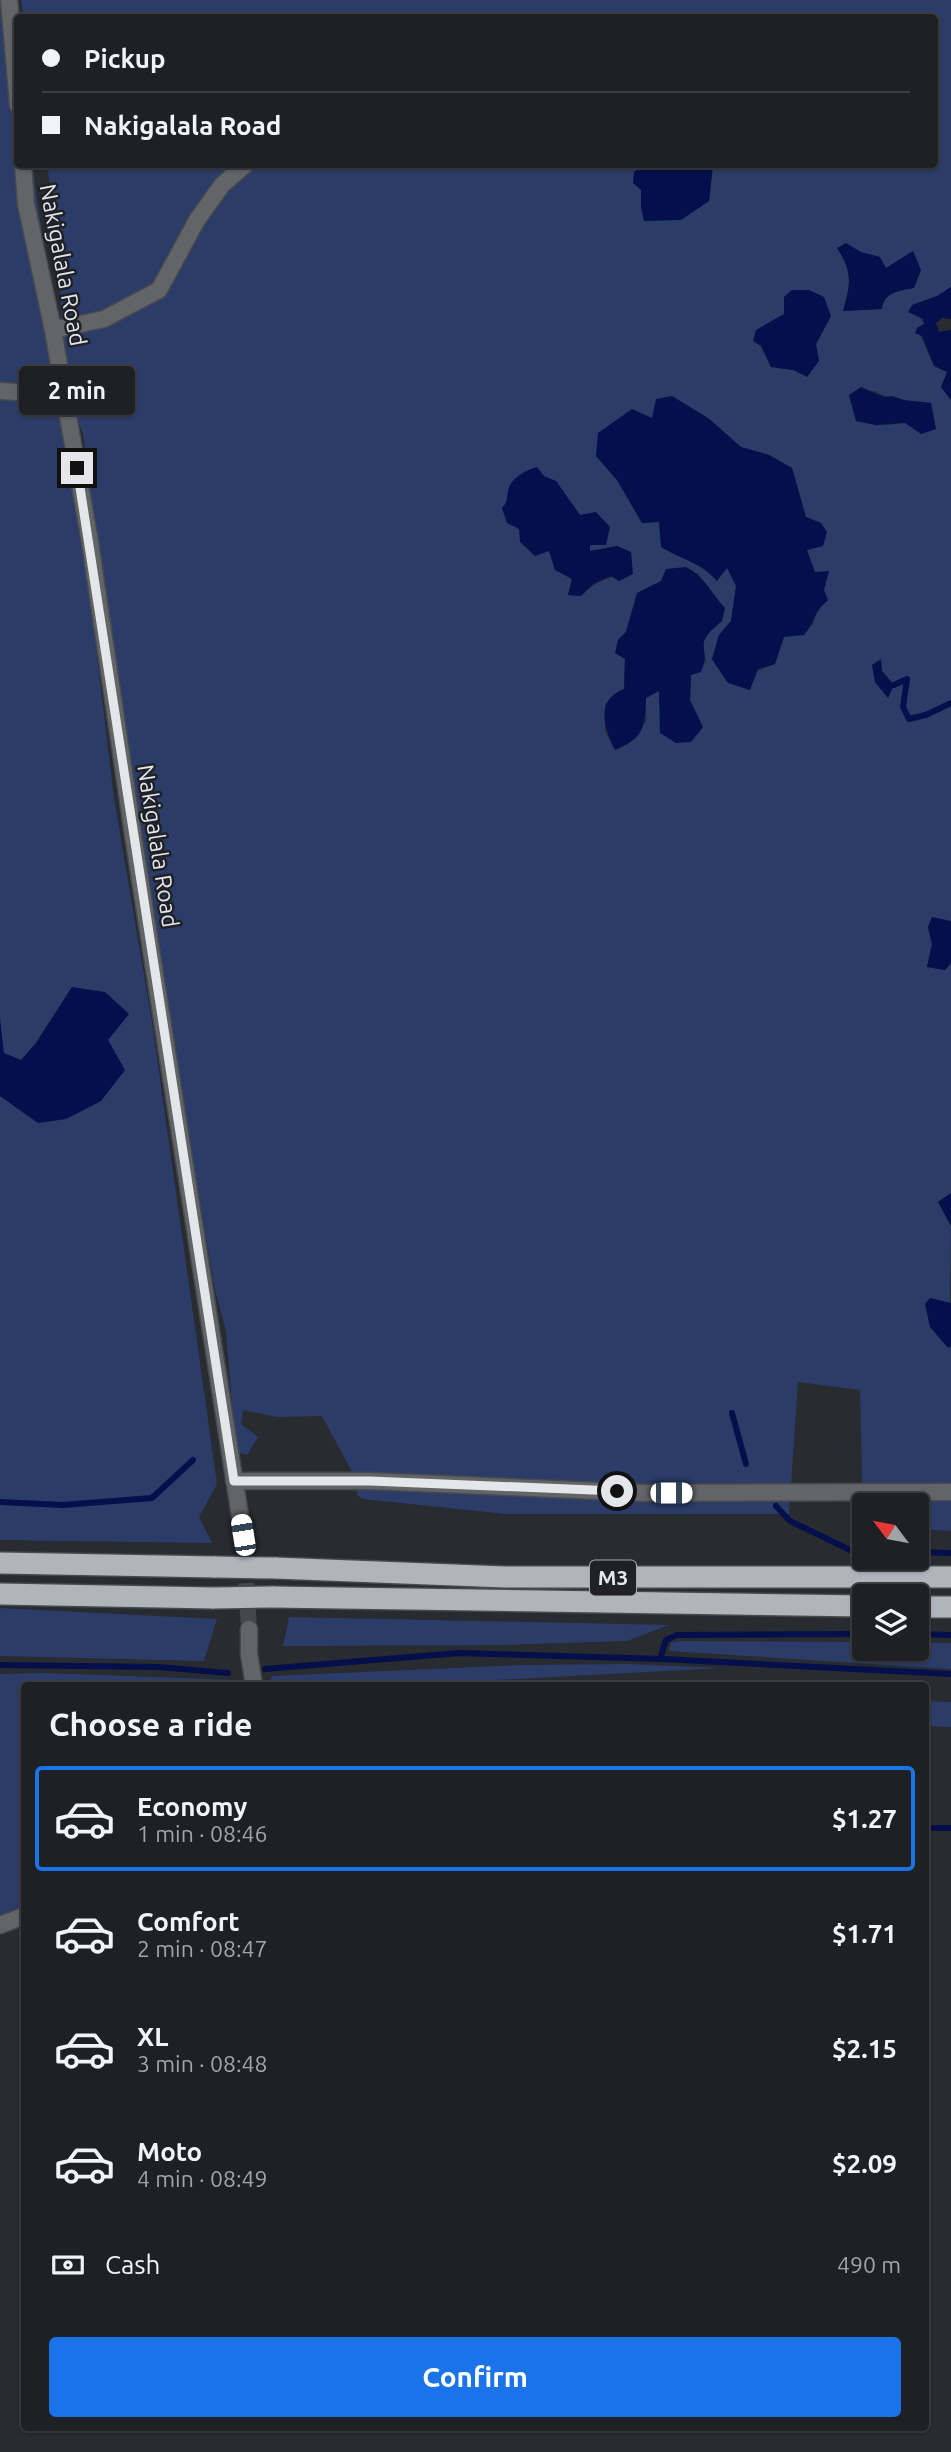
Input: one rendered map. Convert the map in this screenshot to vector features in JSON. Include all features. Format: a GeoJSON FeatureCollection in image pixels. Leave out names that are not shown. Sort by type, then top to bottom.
{"type":"FeatureCollection","features":[{"type":"Feature","properties":{"kind":"highway","name":"M3"},"geometry":{"type":"LineString","coordinates":[[0,1563],[275,1568],[505,1577],[951,1577]]}},
{"type":"Feature","properties":{"kind":"highway","name":"M3"},"geometry":{"type":"LineString","coordinates":[[0,1594],[852,1606]]}},
{"type":"Feature","properties":{"kind":"highway"},"geometry":{"type":"LineString","coordinates":[[929,1607],[951,1607]]}},
{"type":"Feature","properties":{"kind":"street"},"geometry":{"type":"LineString","coordinates":[[9,0],[14,58]]}},
{"type":"Feature","properties":{"kind":"street","name":"Nakigalala Road"},"geometry":{"type":"LineString","coordinates":[[23,168],[26,204],[53,330],[90,542],[243,1535]]}},
{"type":"Feature","properties":{"kind":"street"},"geometry":{"type":"LineString","coordinates":[[53,330],[104,320],[159,290],[197,220],[222,185],[241,168]]}},
{"type":"Feature","properties":{"kind":"street"},"geometry":{"type":"LineString","coordinates":[[0,391],[65,395]]}},
{"type":"Feature","properties":{"kind":"street"},"geometry":{"type":"LineString","coordinates":[[234,1481],[370,1481],[645,1493],[951,1492]]}},
{"type":"Feature","properties":{"kind":"street"},"geometry":{"type":"LineString","coordinates":[[249,1629],[249,1654],[254,1682]]}},
{"type":"Feature","properties":{"kind":"street"},"geometry":{"type":"LineString","coordinates":[[0,1925],[21,1917]]}},
{"type":"Feature","properties":{"kind":"shaded area"},"geometry":{"type":"Polygon","coordinates":[[[0,0],[5,0],[14,56],[14,168],[32,168],[64,383],[57,228],[47,168],[641,168],[634,172],[641,190],[641,207],[697,208],[709,201],[713,168],[938,168],[938,14],[23,14],[21,0],[951,0],[951,287],[937,296],[912,305],[924,324],[917,328],[934,366],[947,372],[941,387],[951,400],[951,921],[932,918],[928,927],[932,944],[927,967],[945,970],[951,963],[951,1193],[938,1202],[951,1226],[951,1531],[929,1530],[929,1493],[862,1493],[860,1390],[798,1382],[789,1514],[506,1514],[363,1499],[358,1496],[351,1470],[322,1416],[276,1417],[243,1410],[241,1424],[258,1437],[247,1455],[236,1452],[226,1331],[215,1290],[166,999],[95,531],[83,433],[66,397],[114,798],[152,1022],[217,1484],[199,1517],[212,1543],[0,1540],[0,1096],[39,1123],[72,987],[36,1043],[21,1061],[3,1053],[0,1019],[0,0]],[[837,248],[846,265],[849,279],[843,311],[881,309],[889,294],[885,268],[880,257],[837,248]],[[784,297],[784,314],[761,346],[771,367],[793,370],[816,344],[831,316],[784,297]],[[875,391],[849,395],[856,421],[880,425],[896,424],[912,417],[931,403],[895,399],[875,391]],[[643,415],[596,456],[617,480],[642,523],[659,522],[675,555],[698,564],[717,580],[727,567],[736,586],[731,621],[719,635],[712,659],[728,683],[775,664],[784,637],[813,625],[815,606],[815,587],[807,550],[821,523],[806,517],[792,468],[769,455],[741,447],[708,418],[653,418],[643,415]],[[537,467],[502,508],[519,529],[549,551],[572,579],[568,595],[581,596],[605,580],[632,574],[631,552],[617,546],[590,551],[580,515],[556,482],[544,476],[537,467]],[[698,573],[661,581],[637,593],[626,632],[618,640],[625,658],[624,689],[605,704],[605,731],[615,750],[646,722],[646,698],[660,690],[659,706],[690,700],[691,675],[706,662],[703,648],[705,638],[722,621],[725,608],[708,590],[698,573]],[[882,671],[875,682],[888,698],[894,685],[882,671]]]}},
{"type":"Feature","properties":{"kind":"shaded area"},"geometry":{"type":"Polygon","coordinates":[[[640,168],[713,168],[709,201],[681,220],[644,221],[641,190],[633,183],[634,172],[640,168]]]}},
{"type":"Feature","properties":{"kind":"shaded area"},"geometry":{"type":"Polygon","coordinates":[[[846,243],[861,252],[880,257],[886,268],[913,251],[921,270],[914,288],[889,296],[882,309],[843,311],[849,278],[846,264],[837,248],[846,243]]]}},
{"type":"Feature","properties":{"kind":"shaded area"},"geometry":{"type":"Polygon","coordinates":[[[951,287],[951,319],[942,318],[936,323],[939,332],[951,330],[951,400],[941,387],[947,372],[934,366],[922,336],[915,333],[917,328],[924,324],[923,319],[908,312],[912,305],[937,296],[951,287]]]}},
{"type":"Feature","properties":{"kind":"shaded area"},"geometry":{"type":"Polygon","coordinates":[[[792,290],[809,290],[824,297],[831,316],[816,344],[819,361],[807,377],[793,370],[771,367],[761,346],[753,341],[756,330],[784,314],[784,297],[792,290]]]}},
{"type":"Feature","properties":{"kind":"shaded area"},"geometry":{"type":"Polygon","coordinates":[[[861,387],[884,397],[931,403],[936,429],[921,434],[905,423],[876,425],[856,421],[849,395],[861,387]]]}},
{"type":"Feature","properties":{"kind":"shaded area"},"geometry":{"type":"Polygon","coordinates":[[[672,396],[708,418],[741,447],[769,455],[792,468],[806,517],[821,523],[827,532],[823,546],[807,550],[815,572],[829,571],[824,590],[828,600],[804,635],[784,637],[775,664],[758,669],[750,690],[728,683],[712,659],[719,635],[731,621],[736,586],[727,568],[717,581],[697,565],[661,547],[659,522],[642,523],[617,480],[596,456],[598,433],[632,409],[652,418],[656,399],[672,396]]]}},
{"type":"Feature","properties":{"kind":"shaded area"},"geometry":{"type":"Polygon","coordinates":[[[537,467],[544,476],[556,481],[580,515],[596,512],[610,527],[606,545],[590,545],[590,551],[617,546],[631,552],[633,574],[619,581],[611,576],[593,584],[581,596],[568,595],[572,579],[555,570],[549,551],[535,556],[520,542],[519,529],[507,523],[502,508],[514,480],[537,467]]]}},
{"type":"Feature","properties":{"kind":"shaded area"},"geometry":{"type":"Polygon","coordinates":[[[686,567],[702,580],[725,608],[722,621],[704,642],[705,656],[701,672],[691,675],[690,700],[703,727],[691,742],[676,743],[660,733],[659,691],[646,698],[641,731],[632,741],[615,750],[604,715],[609,700],[624,689],[625,659],[615,653],[618,640],[626,632],[637,593],[661,581],[666,569],[686,567]]]}},
{"type":"Feature","properties":{"kind":"shaded area"},"geometry":{"type":"Polygon","coordinates":[[[881,659],[882,671],[894,685],[888,698],[875,682],[872,665],[881,659]]]}},
{"type":"Feature","properties":{"kind":"shaded area"},"geometry":{"type":"Polygon","coordinates":[[[932,917],[951,921],[951,963],[945,970],[927,967],[932,944],[928,927],[932,917]]]}},
{"type":"Feature","properties":{"kind":"shaded area"},"geometry":{"type":"Polygon","coordinates":[[[72,987],[105,992],[129,1014],[108,1040],[125,1070],[101,1101],[66,1119],[38,1123],[0,1096],[0,1019],[4,1053],[21,1060],[36,1043],[72,987]]]}},
{"type":"Feature","properties":{"kind":"shaded area"},"geometry":{"type":"Polygon","coordinates":[[[951,1193],[951,1226],[938,1202],[951,1193]]]}},
{"type":"Feature","properties":{"kind":"shaded area"},"geometry":{"type":"Polygon","coordinates":[[[930,1298],[951,1303],[951,1346],[948,1348],[930,1327],[925,1304],[930,1298]]]}},
{"type":"Feature","properties":{"kind":"shaded area"},"geometry":{"type":"Polygon","coordinates":[[[0,1608],[217,1619],[204,1661],[0,1656],[0,1608]]]}},
{"type":"Feature","properties":{"kind":"shaded area"},"geometry":{"type":"Polygon","coordinates":[[[289,1617],[669,1625],[627,1641],[500,1645],[283,1646],[289,1617]]]}},
{"type":"Feature","properties":{"kind":"shaded area"},"geometry":{"type":"Polygon","coordinates":[[[852,1642],[852,1661],[929,1661],[929,1643],[951,1643],[951,1669],[669,1651],[671,1643],[852,1642]]]}},
{"type":"Feature","properties":{"kind":"shaded area"},"geometry":{"type":"Polygon","coordinates":[[[628,1664],[722,1668],[460,1682],[269,1682],[273,1676],[522,1665],[628,1664]]]}},
{"type":"Feature","properties":{"kind":"shaded area"},"geometry":{"type":"Polygon","coordinates":[[[44,1673],[238,1682],[21,1682],[21,1912],[0,1920],[0,1674],[44,1673]]]}},
{"type":"Feature","properties":{"kind":"shaded area"},"geometry":{"type":"Polygon","coordinates":[[[929,1701],[951,1702],[951,1727],[929,1726],[929,1701]]]}},
{"type":"Feature","properties":{"kind":"waterway"},"geometry":{"type":"LineString","coordinates":[[894,685],[907,679],[903,707],[909,719],[926,715],[951,703]]}},
{"type":"Feature","properties":{"kind":"waterway"},"geometry":{"type":"LineString","coordinates":[[732,1413],[746,1464]]}},
{"type":"Feature","properties":{"kind":"waterway"},"geometry":{"type":"LineString","coordinates":[[0,1502],[63,1505],[152,1498],[193,1460]]}},
{"type":"Feature","properties":{"kind":"waterway"},"geometry":{"type":"LineString","coordinates":[[776,1506],[790,1521],[852,1550]]}},
{"type":"Feature","properties":{"kind":"waterway"},"geometry":{"type":"LineString","coordinates":[[929,1552],[951,1553]]}},
{"type":"Feature","properties":{"kind":"waterway"},"geometry":{"type":"LineString","coordinates":[[660,1659],[666,1640],[677,1635],[852,1634]]}},
{"type":"Feature","properties":{"kind":"waterway"},"geometry":{"type":"LineString","coordinates":[[929,1634],[951,1635]]}},
{"type":"Feature","properties":{"kind":"waterway"},"geometry":{"type":"LineString","coordinates":[[265,1669],[459,1653],[663,1659],[951,1674]]}},
{"type":"Feature","properties":{"kind":"waterway"},"geometry":{"type":"LineString","coordinates":[[0,1665],[158,1667],[228,1673]]}},
{"type":"Feature","properties":{"kind":"waterway"},"geometry":{"type":"LineString","coordinates":[[929,1828],[951,1828]]}},
{"type":"Feature","properties":{"kind":"tunnel"},"geometry":{"type":"LineString","coordinates":[[243,1535],[249,1629]]}},
{"type":"Feature","properties":{"kind":"route"},"geometry":{"type":"LineString","coordinates":[[77,468],[234,1481],[370,1481],[617,1491]]}}]}
